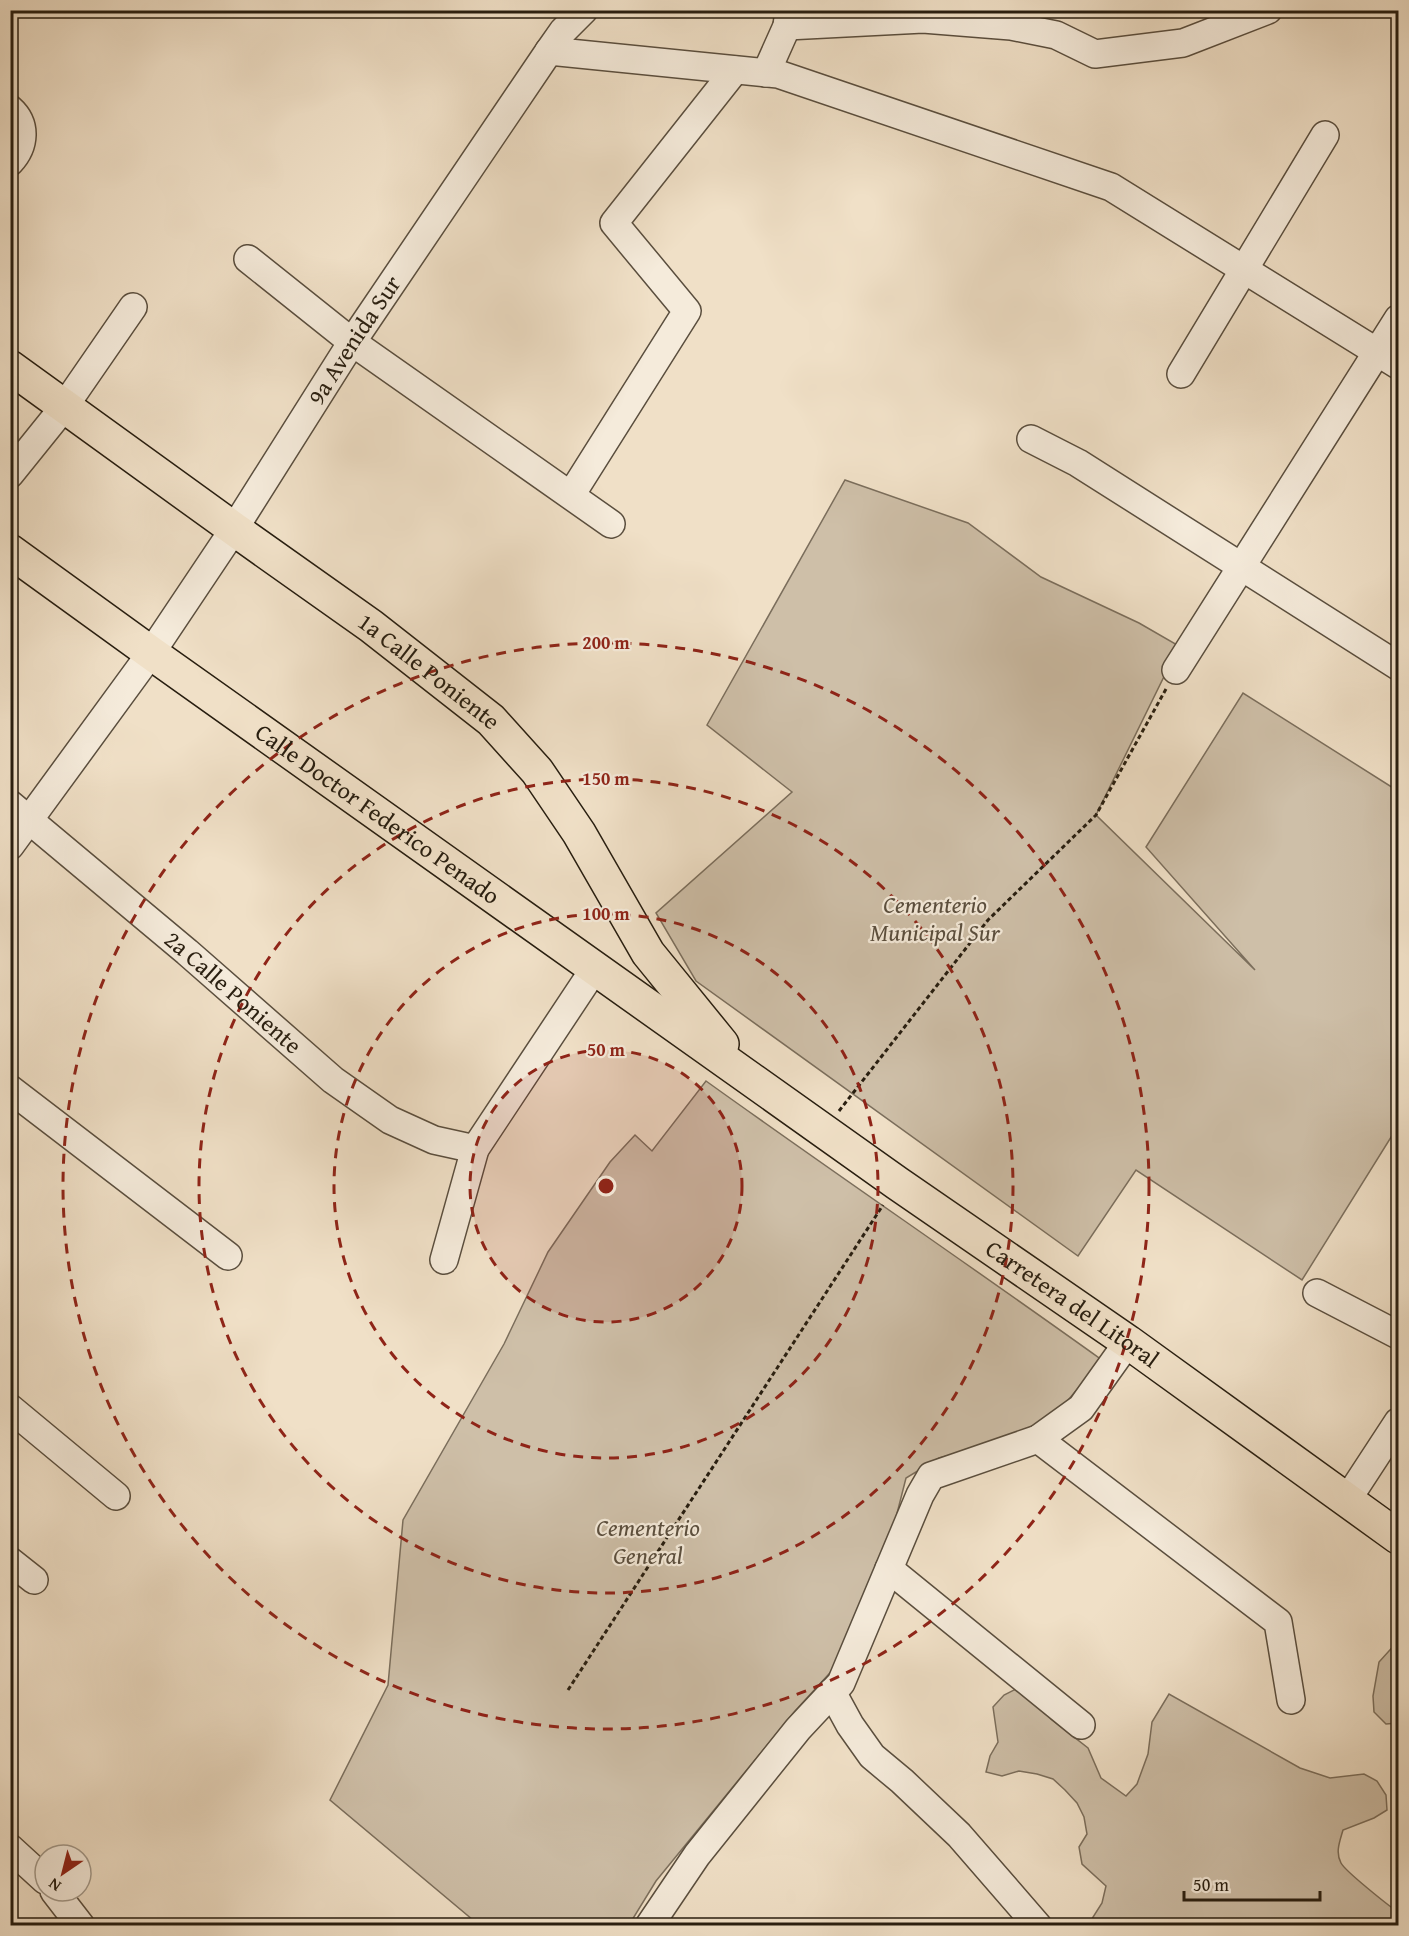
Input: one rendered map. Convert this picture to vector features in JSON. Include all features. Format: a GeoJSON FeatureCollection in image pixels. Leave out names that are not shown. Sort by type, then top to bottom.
{"type":"FeatureCollection","features":[{"type":"Feature","properties":{"kind":"main road","name":"1a Calle Poniente"},"geometry":{"type":"LineString","coordinates":[[10,367],[372,626],[449,685],[498,727],[537,771],[579,833],[648,953],[745,1074]]}},
{"type":"Feature","properties":{"kind":"main road","name":"Calle Doctor Federico Penado"},"geometry":{"type":"LineString","coordinates":[[10,551],[745,1074]]}},
{"type":"Feature","properties":{"kind":"main road"},"geometry":{"type":"LineString","coordinates":[[601,972],[627,976],[636,973],[648,953]]}},
{"type":"Feature","properties":{"kind":"main road","name":"Carretera del Litoral"},"geometry":{"type":"LineString","coordinates":[[745,1074],[897,1183],[1128,1342],[1398,1537]]}},
{"type":"Feature","properties":{"kind":"street","name":"9a Avenida Sur"},"geometry":{"type":"LineString","coordinates":[[10,846],[20,812],[151,653],[234,529],[352,342],[556,41],[584,10]]}},
{"type":"Feature","properties":{"kind":"street"},"geometry":{"type":"LineString","coordinates":[[766,73],[788,18],[923,19],[1011,26],[1056,35],[1095,54],[1183,43],[1268,10]]}},
{"type":"Feature","properties":{"kind":"street"},"geometry":{"type":"LineString","coordinates":[[556,41],[735,70],[778,74],[1111,187],[1388,359]]}},
{"type":"Feature","properties":{"kind":"street"},"geometry":{"type":"LineString","coordinates":[[571,495],[687,311],[614,222],[735,70]]}},
{"type":"Feature","properties":{"kind":"street"},"geometry":{"type":"LineString","coordinates":[[1181,374],[1325,135]]}},
{"type":"Feature","properties":{"kind":"street"},"geometry":{"type":"LineString","coordinates":[[248,259],[352,342],[611,524]]}},
{"type":"Feature","properties":{"kind":"street"},"geometry":{"type":"LineString","coordinates":[[10,474],[64,407],[133,307]]}},
{"type":"Feature","properties":{"kind":"street"},"geometry":{"type":"LineString","coordinates":[[1176,670],[1241,568],[1388,359],[1398,319]]}},
{"type":"Feature","properties":{"kind":"street"},"geometry":{"type":"LineString","coordinates":[[1031,439],[1078,463],[1398,666]]}},
{"type":"Feature","properties":{"kind":"street","name":"2a Calle Poniente"},"geometry":{"type":"LineString","coordinates":[[20,812],[187,952],[333,1080],[390,1120],[434,1140],[475,1149]]}},
{"type":"Feature","properties":{"kind":"street"},"geometry":{"type":"LineString","coordinates":[[444,1260],[475,1149],[601,972]]}},
{"type":"Feature","properties":{"kind":"street"},"geometry":{"type":"LineString","coordinates":[[10,1089],[228,1256]]}},
{"type":"Feature","properties":{"kind":"street"},"geometry":{"type":"LineString","coordinates":[[1317,1293],[1398,1335]]}},
{"type":"Feature","properties":{"kind":"street"},"geometry":{"type":"LineString","coordinates":[[649,1926],[697,1855],[798,1729],[841,1683],[920,1495],[931,1476],[1038,1439],[1081,1408],[1128,1342]]}},
{"type":"Feature","properties":{"kind":"street"},"geometry":{"type":"LineString","coordinates":[[13,1416],[116,1496]]}},
{"type":"Feature","properties":{"kind":"street"},"geometry":{"type":"LineString","coordinates":[[1347,1500],[1398,1422]]}},
{"type":"Feature","properties":{"kind":"street"},"geometry":{"type":"LineString","coordinates":[[1038,1439],[1278,1622],[1291,1700]]}},
{"type":"Feature","properties":{"kind":"street"},"geometry":{"type":"LineString","coordinates":[[10,1561],[34,1580]]}},
{"type":"Feature","properties":{"kind":"street"},"geometry":{"type":"LineString","coordinates":[[889,1569],[1081,1725]]}},
{"type":"Feature","properties":{"kind":"street"},"geometry":{"type":"LineString","coordinates":[[832,1692],[850,1725],[872,1756],[959,1835],[1038,1926]]}},
{"type":"Feature","properties":{"kind":"street"},"geometry":{"type":"LineString","coordinates":[[10,1848],[33,1869]]}},
{"type":"Feature","properties":{"kind":"street"},"geometry":{"type":"LineString","coordinates":[[63,1903],[81,1926]]}},
{"type":"Feature","properties":{"kind":"path"},"geometry":{"type":"LineString","coordinates":[[824,1131],[988,920],[1096,815],[1176,670]]}},
{"type":"Feature","properties":{"kind":"path"},"geometry":{"type":"LineString","coordinates":[[568,1690],[897,1183]]}},
{"type":"Feature","properties":{"kind":"green space","name":"Cementerio Municipal Sur"},"geometry":{"type":"Polygon","coordinates":[[[845,480],[968,523],[1041,577],[1139,623],[1179,646],[1096,815],[1255,970],[1146,847],[1243,693],[1398,791],[1398,1126],[1302,1280],[1136,1170],[1078,1256],[696,981],[656,913],[792,792],[707,725],[845,480]]]}},
{"type":"Feature","properties":{"kind":"green space","name":"Cementerio General"},"geometry":{"type":"Polygon","coordinates":[[[706,1081],[1102,1360],[1047,1425],[982,1447],[939,1458],[906,1478],[891,1537],[839,1663],[795,1711],[656,1881],[629,1925],[479,1925],[330,1800],[388,1685],[403,1520],[504,1344],[548,1252],[610,1162],[635,1135],[652,1151],[706,1081]]]}},
{"type":"Feature","properties":{"kind":"green space"},"geometry":{"type":"Polygon","coordinates":[[[1398,1641],[1398,1723],[1386,1724],[1374,1712],[1373,1696],[1379,1662],[1398,1641]]]}},
{"type":"Feature","properties":{"kind":"green space"},"geometry":{"type":"Polygon","coordinates":[[[1018,1688],[1043,1705],[1051,1719],[1088,1748],[1101,1778],[1126,1796],[1137,1784],[1148,1754],[1152,1722],[1169,1694],[1300,1768],[1330,1778],[1364,1774],[1377,1781],[1386,1795],[1387,1810],[1374,1818],[1343,1830],[1338,1855],[1341,1863],[1350,1873],[1398,1912],[1398,1925],[1088,1925],[1102,1903],[1106,1886],[1082,1864],[1079,1847],[1087,1834],[1084,1817],[1077,1803],[1053,1779],[1019,1771],[1002,1776],[986,1772],[990,1756],[998,1742],[993,1707],[1004,1695],[1018,1688]]]}}]}
